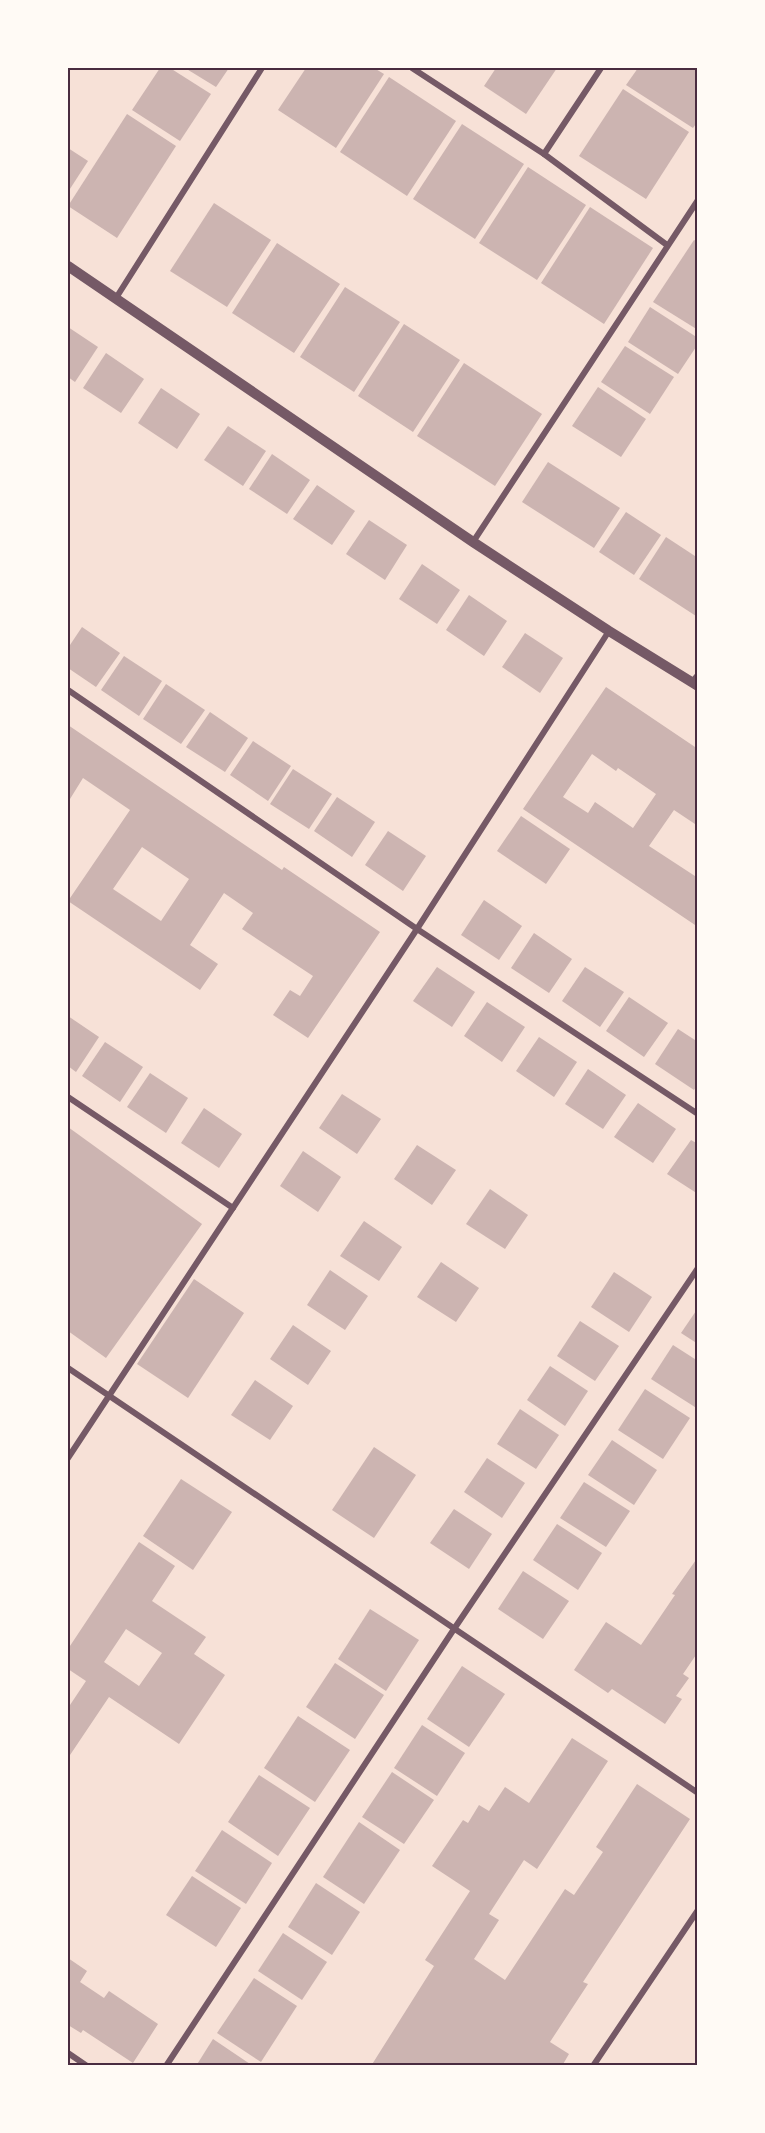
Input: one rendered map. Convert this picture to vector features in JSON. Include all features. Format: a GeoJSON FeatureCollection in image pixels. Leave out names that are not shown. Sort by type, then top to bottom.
{"type":"FeatureCollection","features":[{"type":"Feature","properties":{"kind":"street"},"geometry":{"type":"LineString","coordinates":[[116,298],[262,68]]}},
{"type":"Feature","properties":{"kind":"street"},"geometry":{"type":"LineString","coordinates":[[411,68],[544,154],[667,245]]}},
{"type":"Feature","properties":{"kind":"street"},"geometry":{"type":"LineString","coordinates":[[544,154],[601,68]]}},
{"type":"Feature","properties":{"kind":"street"},"geometry":{"type":"LineString","coordinates":[[473,542],[698,200]]}},
{"type":"Feature","properties":{"kind":"street"},"geometry":{"type":"LineString","coordinates":[[68,266],[473,542],[609,631],[696,681]]}},
{"type":"Feature","properties":{"kind":"street"},"geometry":{"type":"LineString","coordinates":[[68,1458],[417,929],[609,631]]}},
{"type":"Feature","properties":{"kind":"street"},"geometry":{"type":"LineString","coordinates":[[68,690],[417,929],[698,1114]]}},
{"type":"Feature","properties":{"kind":"street"},"geometry":{"type":"LineString","coordinates":[[68,1097],[233,1209]]}},
{"type":"Feature","properties":{"kind":"street"},"geometry":{"type":"LineString","coordinates":[[166,2066],[454,1629],[698,1268]]}},
{"type":"Feature","properties":{"kind":"street"},"geometry":{"type":"LineString","coordinates":[[68,1368],[698,1793]]}},
{"type":"Feature","properties":{"kind":"street"},"geometry":{"type":"LineString","coordinates":[[593,2066],[698,1910]]}},
{"type":"Feature","properties":{"kind":"street"},"geometry":{"type":"LineString","coordinates":[[68,2053],[87,2066]]}},
{"type":"Feature","properties":{"kind":"building"},"geometry":{"type":"Polygon","coordinates":[[[160,68],[170,68],[211,94],[180,141],[132,110],[160,68]]]}},
{"type":"Feature","properties":{"kind":"building"},"geometry":{"type":"Polygon","coordinates":[[[185,68],[229,68],[216,87],[185,68]]]}},
{"type":"Feature","properties":{"kind":"building"},"geometry":{"type":"Polygon","coordinates":[[[306,68],[374,68],[384,74],[336,148],[278,110],[306,68]]]}},
{"type":"Feature","properties":{"kind":"building"},"geometry":{"type":"Polygon","coordinates":[[[496,68],[557,68],[526,114],[484,86],[496,68]]]}},
{"type":"Feature","properties":{"kind":"building"},"geometry":{"type":"Polygon","coordinates":[[[638,68],[693,68],[698,70],[698,121],[693,128],[626,85],[638,68]]]}},
{"type":"Feature","properties":{"kind":"building"},"geometry":{"type":"Polygon","coordinates":[[[389,77],[456,121],[407,196],[340,152],[389,77]]]}},
{"type":"Feature","properties":{"kind":"building"},"geometry":{"type":"Polygon","coordinates":[[[623,89],[689,132],[646,199],[579,156],[623,89]]]}},
{"type":"Feature","properties":{"kind":"building"},"geometry":{"type":"Polygon","coordinates":[[[127,114],[176,146],[117,238],[68,206],[127,114]]]}},
{"type":"Feature","properties":{"kind":"building"},"geometry":{"type":"Polygon","coordinates":[[[462,124],[524,164],[475,239],[413,199],[462,124]]]}},
{"type":"Feature","properties":{"kind":"building"},"geometry":{"type":"Polygon","coordinates":[[[68,148],[88,161],[68,192],[68,148]]]}},
{"type":"Feature","properties":{"kind":"building"},"geometry":{"type":"Polygon","coordinates":[[[528,167],[586,205],[537,280],[479,243],[528,167]]]}},
{"type":"Feature","properties":{"kind":"building"},"geometry":{"type":"Polygon","coordinates":[[[214,203],[271,240],[227,307],[170,271],[214,203]]]}},
{"type":"Feature","properties":{"kind":"building"},"geometry":{"type":"Polygon","coordinates":[[[590,207],[653,248],[604,324],[541,283],[590,207]]]}},
{"type":"Feature","properties":{"kind":"building"},"geometry":{"type":"Polygon","coordinates":[[[694,240],[698,242],[698,330],[653,302],[694,240]]]}},
{"type":"Feature","properties":{"kind":"building"},"geometry":{"type":"Polygon","coordinates":[[[277,243],[340,284],[294,353],[232,313],[277,243]]]}},
{"type":"Feature","properties":{"kind":"building"},"geometry":{"type":"Polygon","coordinates":[[[345,287],[400,322],[354,392],[300,357],[345,287]]]}},
{"type":"Feature","properties":{"kind":"building"},"geometry":{"type":"Polygon","coordinates":[[[650,307],[698,338],[698,344],[678,374],[628,342],[650,307]]]}},
{"type":"Feature","properties":{"kind":"building"},"geometry":{"type":"Polygon","coordinates":[[[404,324],[460,360],[413,432],[358,396],[404,324]]]}},
{"type":"Feature","properties":{"kind":"building"},"geometry":{"type":"Polygon","coordinates":[[[68,327],[98,347],[75,382],[68,377],[68,327]]]}},
{"type":"Feature","properties":{"kind":"building"},"geometry":{"type":"Polygon","coordinates":[[[625,346],[674,377],[650,414],[601,382],[625,346]]]}},
{"type":"Feature","properties":{"kind":"building"},"geometry":{"type":"Polygon","coordinates":[[[106,353],[144,379],[121,413],[83,388],[106,353]]]}},
{"type":"Feature","properties":{"kind":"building"},"geometry":{"type":"Polygon","coordinates":[[[464,363],[542,414],[495,486],[417,436],[464,363]]]}},
{"type":"Feature","properties":{"kind":"building"},"geometry":{"type":"Polygon","coordinates":[[[598,387],[646,419],[621,457],[572,426],[598,387]]]}},
{"type":"Feature","properties":{"kind":"building"},"geometry":{"type":"Polygon","coordinates":[[[161,388],[200,414],[177,449],[138,423],[161,388]]]}},
{"type":"Feature","properties":{"kind":"building"},"geometry":{"type":"Polygon","coordinates":[[[228,426],[266,451],[243,486],[204,460],[228,426]]]}},
{"type":"Feature","properties":{"kind":"building"},"geometry":{"type":"Polygon","coordinates":[[[272,454],[310,480],[287,514],[249,489],[272,454]]]}},
{"type":"Feature","properties":{"kind":"building"},"geometry":{"type":"Polygon","coordinates":[[[548,462],[620,508],[594,548],[522,502],[548,462]]]}},
{"type":"Feature","properties":{"kind":"building"},"geometry":{"type":"Polygon","coordinates":[[[317,485],[355,511],[332,545],[293,519],[317,485]]]}},
{"type":"Feature","properties":{"kind":"building"},"geometry":{"type":"Polygon","coordinates":[[[626,512],[661,535],[634,575],[599,552],[626,512]]]}},
{"type":"Feature","properties":{"kind":"building"},"geometry":{"type":"Polygon","coordinates":[[[369,520],[407,545],[385,580],[346,554],[369,520]]]}},
{"type":"Feature","properties":{"kind":"building"},"geometry":{"type":"Polygon","coordinates":[[[666,537],[698,558],[696,616],[639,579],[666,537]]]}},
{"type":"Feature","properties":{"kind":"building"},"geometry":{"type":"Polygon","coordinates":[[[422,564],[460,590],[437,624],[399,599],[422,564]]]}},
{"type":"Feature","properties":{"kind":"building"},"geometry":{"type":"Polygon","coordinates":[[[469,595],[507,621],[484,656],[446,630],[469,595]]]}},
{"type":"Feature","properties":{"kind":"building"},"geometry":{"type":"Polygon","coordinates":[[[82,627],[120,653],[96,687],[68,668],[68,648],[82,627]]]}},
{"type":"Feature","properties":{"kind":"building"},"geometry":{"type":"Polygon","coordinates":[[[525,633],[563,658],[540,693],[502,667],[525,633]]]}},
{"type":"Feature","properties":{"kind":"building"},"geometry":{"type":"Polygon","coordinates":[[[124,656],[162,681],[139,716],[101,690],[124,656]]]}},
{"type":"Feature","properties":{"kind":"building"},"geometry":{"type":"Polygon","coordinates":[[[166,684],[205,710],[181,744],[143,719],[166,684]]]}},
{"type":"Feature","properties":{"kind":"building"},"geometry":{"type":"Polygon","coordinates":[[[606,687],[698,749],[698,826],[674,810],[649,846],[698,878],[698,927],[523,809],[606,687]],[[592,754],[563,797],[588,813],[595,802],[633,828],[656,794],[618,768],[616,771],[592,754]]]}},
{"type":"Feature","properties":{"kind":"building"},"geometry":{"type":"Polygon","coordinates":[[[210,712],[248,738],[225,772],[186,747],[210,712]]]}},
{"type":"Feature","properties":{"kind":"building"},"geometry":{"type":"Polygon","coordinates":[[[68,725],[282,870],[284,867],[380,932],[308,1038],[273,1015],[290,990],[300,996],[313,976],[242,929],[253,913],[224,893],[190,945],[218,964],[200,990],[68,901],[130,810],[83,778],[70,799],[68,797],[68,725]],[[142,847],[113,889],[161,921],[189,879],[142,847]]]}},
{"type":"Feature","properties":{"kind":"building"},"geometry":{"type":"Polygon","coordinates":[[[253,741],[291,766],[268,801],[230,775],[253,741]]]}},
{"type":"Feature","properties":{"kind":"building"},"geometry":{"type":"Polygon","coordinates":[[[293,769],[332,794],[309,829],[270,804],[293,769]]]}},
{"type":"Feature","properties":{"kind":"building"},"geometry":{"type":"Polygon","coordinates":[[[337,797],[375,822],[352,857],[314,831],[337,797]]]}},
{"type":"Feature","properties":{"kind":"building"},"geometry":{"type":"Polygon","coordinates":[[[521,816],[570,849],[546,884],[497,851],[521,816]]]}},
{"type":"Feature","properties":{"kind":"building"},"geometry":{"type":"Polygon","coordinates":[[[388,831],[426,856],[403,891],[365,865],[388,831]]]}},
{"type":"Feature","properties":{"kind":"building"},"geometry":{"type":"Polygon","coordinates":[[[484,900],[522,926],[499,960],[461,935],[484,900]]]}},
{"type":"Feature","properties":{"kind":"building"},"geometry":{"type":"Polygon","coordinates":[[[534,933],[572,959],[549,993],[511,968],[534,933]]]}},
{"type":"Feature","properties":{"kind":"building"},"geometry":{"type":"Polygon","coordinates":[[[437,967],[475,992],[452,1027],[413,1001],[437,967]]]}},
{"type":"Feature","properties":{"kind":"building"},"geometry":{"type":"Polygon","coordinates":[[[585,967],[624,992],[600,1027],[562,1001],[585,967]]]}},
{"type":"Feature","properties":{"kind":"building"},"geometry":{"type":"Polygon","coordinates":[[[629,997],[668,1023],[644,1057],[606,1031],[629,997]]]}},
{"type":"Feature","properties":{"kind":"building"},"geometry":{"type":"Polygon","coordinates":[[[487,1002],[525,1027],[502,1062],[464,1036],[487,1002]]]}},
{"type":"Feature","properties":{"kind":"building"},"geometry":{"type":"Polygon","coordinates":[[[68,1016],[99,1037],[76,1072],[68,1066],[68,1016]]]}},
{"type":"Feature","properties":{"kind":"building"},"geometry":{"type":"Polygon","coordinates":[[[678,1029],[698,1042],[698,1084],[694,1090],[655,1064],[678,1029]]]}},
{"type":"Feature","properties":{"kind":"building"},"geometry":{"type":"Polygon","coordinates":[[[539,1037],[577,1062],[554,1097],[516,1071],[539,1037]]]}},
{"type":"Feature","properties":{"kind":"building"},"geometry":{"type":"Polygon","coordinates":[[[105,1042],[143,1067],[120,1102],[82,1076],[105,1042]]]}},
{"type":"Feature","properties":{"kind":"building"},"geometry":{"type":"Polygon","coordinates":[[[588,1069],[626,1095],[603,1129],[565,1104],[588,1069]]]}},
{"type":"Feature","properties":{"kind":"building"},"geometry":{"type":"Polygon","coordinates":[[[150,1073],[188,1098],[166,1133],[127,1107],[150,1073]]]}},
{"type":"Feature","properties":{"kind":"building"},"geometry":{"type":"Polygon","coordinates":[[[342,1094],[381,1119],[357,1154],[319,1128],[342,1094]]]}},
{"type":"Feature","properties":{"kind":"building"},"geometry":{"type":"Polygon","coordinates":[[[638,1103],[676,1129],[653,1163],[614,1137],[638,1103]]]}},
{"type":"Feature","properties":{"kind":"building"},"geometry":{"type":"Polygon","coordinates":[[[204,1108],[242,1134],[219,1168],[181,1143],[204,1108]]]}},
{"type":"Feature","properties":{"kind":"building"},"geometry":{"type":"Polygon","coordinates":[[[68,1127],[202,1224],[106,1358],[68,1331],[68,1127]]]}},
{"type":"Feature","properties":{"kind":"building"},"geometry":{"type":"Polygon","coordinates":[[[691,1140],[698,1144],[698,1194],[667,1174],[691,1140]]]}},
{"type":"Feature","properties":{"kind":"building"},"geometry":{"type":"Polygon","coordinates":[[[417,1145],[456,1170],[432,1205],[394,1179],[417,1145]]]}},
{"type":"Feature","properties":{"kind":"building"},"geometry":{"type":"Polygon","coordinates":[[[303,1151],[341,1177],[318,1212],[280,1186],[303,1151]]]}},
{"type":"Feature","properties":{"kind":"building"},"geometry":{"type":"Polygon","coordinates":[[[490,1189],[528,1215],[505,1249],[466,1224],[490,1189]]]}},
{"type":"Feature","properties":{"kind":"building"},"geometry":{"type":"Polygon","coordinates":[[[364,1221],[402,1247],[379,1281],[340,1256],[364,1221]]]}},
{"type":"Feature","properties":{"kind":"building"},"geometry":{"type":"Polygon","coordinates":[[[441,1262],[479,1288],[456,1322],[417,1297],[441,1262]]]}},
{"type":"Feature","properties":{"kind":"building"},"geometry":{"type":"Polygon","coordinates":[[[330,1270],[368,1296],[345,1330],[307,1305],[330,1270]]]}},
{"type":"Feature","properties":{"kind":"building"},"geometry":{"type":"Polygon","coordinates":[[[614,1272],[652,1297],[629,1332],[591,1307],[614,1272]]]}},
{"type":"Feature","properties":{"kind":"building"},"geometry":{"type":"Polygon","coordinates":[[[194,1279],[244,1313],[188,1398],[137,1364],[194,1279]]]}},
{"type":"Feature","properties":{"kind":"building"},"geometry":{"type":"Polygon","coordinates":[[[698,1308],[698,1344],[681,1333],[698,1308]]]}},
{"type":"Feature","properties":{"kind":"building"},"geometry":{"type":"Polygon","coordinates":[[[580,1321],[619,1346],[595,1381],[557,1356],[580,1321]]]}},
{"type":"Feature","properties":{"kind":"building"},"geometry":{"type":"Polygon","coordinates":[[[293,1325],[331,1351],[308,1385],[270,1359],[293,1325]]]}},
{"type":"Feature","properties":{"kind":"building"},"geometry":{"type":"Polygon","coordinates":[[[673,1345],[698,1361],[698,1409],[651,1379],[673,1345]]]}},
{"type":"Feature","properties":{"kind":"building"},"geometry":{"type":"Polygon","coordinates":[[[550,1366],[588,1391],[565,1426],[527,1400],[550,1366]]]}},
{"type":"Feature","properties":{"kind":"building"},"geometry":{"type":"Polygon","coordinates":[[[255,1380],[293,1406],[270,1440],[231,1415],[255,1380]]]}},
{"type":"Feature","properties":{"kind":"building"},"geometry":{"type":"Polygon","coordinates":[[[645,1389],[690,1418],[663,1459],[618,1430],[645,1389]]]}},
{"type":"Feature","properties":{"kind":"building"},"geometry":{"type":"Polygon","coordinates":[[[520,1409],[559,1435],[536,1469],[497,1444],[520,1409]]]}},
{"type":"Feature","properties":{"kind":"building"},"geometry":{"type":"Polygon","coordinates":[[[612,1440],[657,1470],[634,1505],[588,1475],[612,1440]]]}},
{"type":"Feature","properties":{"kind":"building"},"geometry":{"type":"Polygon","coordinates":[[[374,1447],[416,1475],[374,1538],[332,1510],[374,1447]]]}},
{"type":"Feature","properties":{"kind":"building"},"geometry":{"type":"Polygon","coordinates":[[[487,1458],[525,1483],[502,1518],[464,1492],[487,1458]]]}},
{"type":"Feature","properties":{"kind":"building"},"geometry":{"type":"Polygon","coordinates":[[[181,1479],[232,1512],[193,1570],[143,1536],[181,1479]]]}},
{"type":"Feature","properties":{"kind":"building"},"geometry":{"type":"Polygon","coordinates":[[[584,1482],[630,1511],[606,1547],[560,1518],[584,1482]]]}},
{"type":"Feature","properties":{"kind":"building"},"geometry":{"type":"Polygon","coordinates":[[[454,1509],[492,1534],[469,1569],[430,1543],[454,1509]]]}},
{"type":"Feature","properties":{"kind":"building"},"geometry":{"type":"Polygon","coordinates":[[[557,1524],[602,1553],[578,1590],[533,1560],[557,1524]]]}},
{"type":"Feature","properties":{"kind":"building"},"geometry":{"type":"Polygon","coordinates":[[[139,1542],[175,1566],[152,1601],[206,1637],[194,1654],[225,1675],[179,1744],[109,1697],[68,1758],[68,1708],[86,1681],[68,1669],[68,1649],[139,1542]],[[126,1629],[104,1662],[139,1686],[162,1653],[126,1629]]]}},
{"type":"Feature","properties":{"kind":"building"},"geometry":{"type":"Polygon","coordinates":[[[698,1557],[698,1652],[683,1674],[689,1678],[676,1696],[682,1699],[665,1724],[612,1689],[608,1693],[574,1670],[606,1622],[641,1645],[698,1557]]]}},
{"type":"Feature","properties":{"kind":"building"},"geometry":{"type":"Polygon","coordinates":[[[523,1571],[569,1601],[543,1639],[498,1609],[523,1571]]]}},
{"type":"Feature","properties":{"kind":"building"},"geometry":{"type":"Polygon","coordinates":[[[370,1609],[419,1640],[386,1691],[338,1659],[370,1609]]]}},
{"type":"Feature","properties":{"kind":"building"},"geometry":{"type":"Polygon","coordinates":[[[335,1663],[384,1695],[355,1739],[306,1707],[335,1663]]]}},
{"type":"Feature","properties":{"kind":"building"},"geometry":{"type":"Polygon","coordinates":[[[462,1666],[505,1694],[469,1747],[427,1719],[462,1666]]]}},
{"type":"Feature","properties":{"kind":"building"},"geometry":{"type":"Polygon","coordinates":[[[298,1716],[350,1750],[315,1802],[264,1768],[298,1716]]]}},
{"type":"Feature","properties":{"kind":"building"},"geometry":{"type":"Polygon","coordinates":[[[422,1725],[465,1753],[437,1796],[394,1768],[422,1725]]]}},
{"type":"Feature","properties":{"kind":"building"},"geometry":{"type":"Polygon","coordinates":[[[572,1738],[608,1761],[537,1869],[524,1860],[489,1914],[499,1920],[474,1959],[505,1980],[565,1889],[574,1895],[603,1852],[596,1847],[637,1784],[690,1819],[583,1982],[588,1984],[550,2042],[569,2054],[562,2066],[371,2066],[434,1966],[425,1960],[470,1891],[432,1866],[463,1820],[468,1823],[479,1805],[489,1811],[505,1787],[529,1803],[572,1738]]]}},
{"type":"Feature","properties":{"kind":"building"},"geometry":{"type":"Polygon","coordinates":[[[392,1772],[434,1800],[404,1844],[362,1817],[392,1772]]]}},
{"type":"Feature","properties":{"kind":"building"},"geometry":{"type":"Polygon","coordinates":[[[259,1775],[310,1808],[278,1856],[228,1822],[259,1775]]]}},
{"type":"Feature","properties":{"kind":"building"},"geometry":{"type":"Polygon","coordinates":[[[359,1822],[400,1850],[364,1904],[323,1877],[359,1822]]]}},
{"type":"Feature","properties":{"kind":"building"},"geometry":{"type":"Polygon","coordinates":[[[222,1830],[272,1863],[246,1904],[195,1871],[222,1830]]]}},
{"type":"Feature","properties":{"kind":"building"},"geometry":{"type":"Polygon","coordinates":[[[192,1876],[241,1908],[216,1947],[166,1915],[192,1876]]]}},
{"type":"Feature","properties":{"kind":"building"},"geometry":{"type":"Polygon","coordinates":[[[316,1883],[360,1912],[332,1955],[288,1927],[316,1883]]]}},
{"type":"Feature","properties":{"kind":"building"},"geometry":{"type":"Polygon","coordinates":[[[283,1933],[327,1962],[302,2000],[258,1971],[283,1933]]]}},
{"type":"Feature","properties":{"kind":"building"},"geometry":{"type":"Polygon","coordinates":[[[68,1958],[87,1971],[80,1982],[104,1998],[109,1991],[158,2024],[133,2063],[83,2030],[81,2033],[68,2025],[68,1958]]]}},
{"type":"Feature","properties":{"kind":"building"},"geometry":{"type":"Polygon","coordinates":[[[254,1978],[297,2006],[261,2062],[217,2033],[254,1978]]]}},
{"type":"Feature","properties":{"kind":"building"},"geometry":{"type":"Polygon","coordinates":[[[213,2039],[253,2066],[196,2066],[213,2039]]]}}]}
